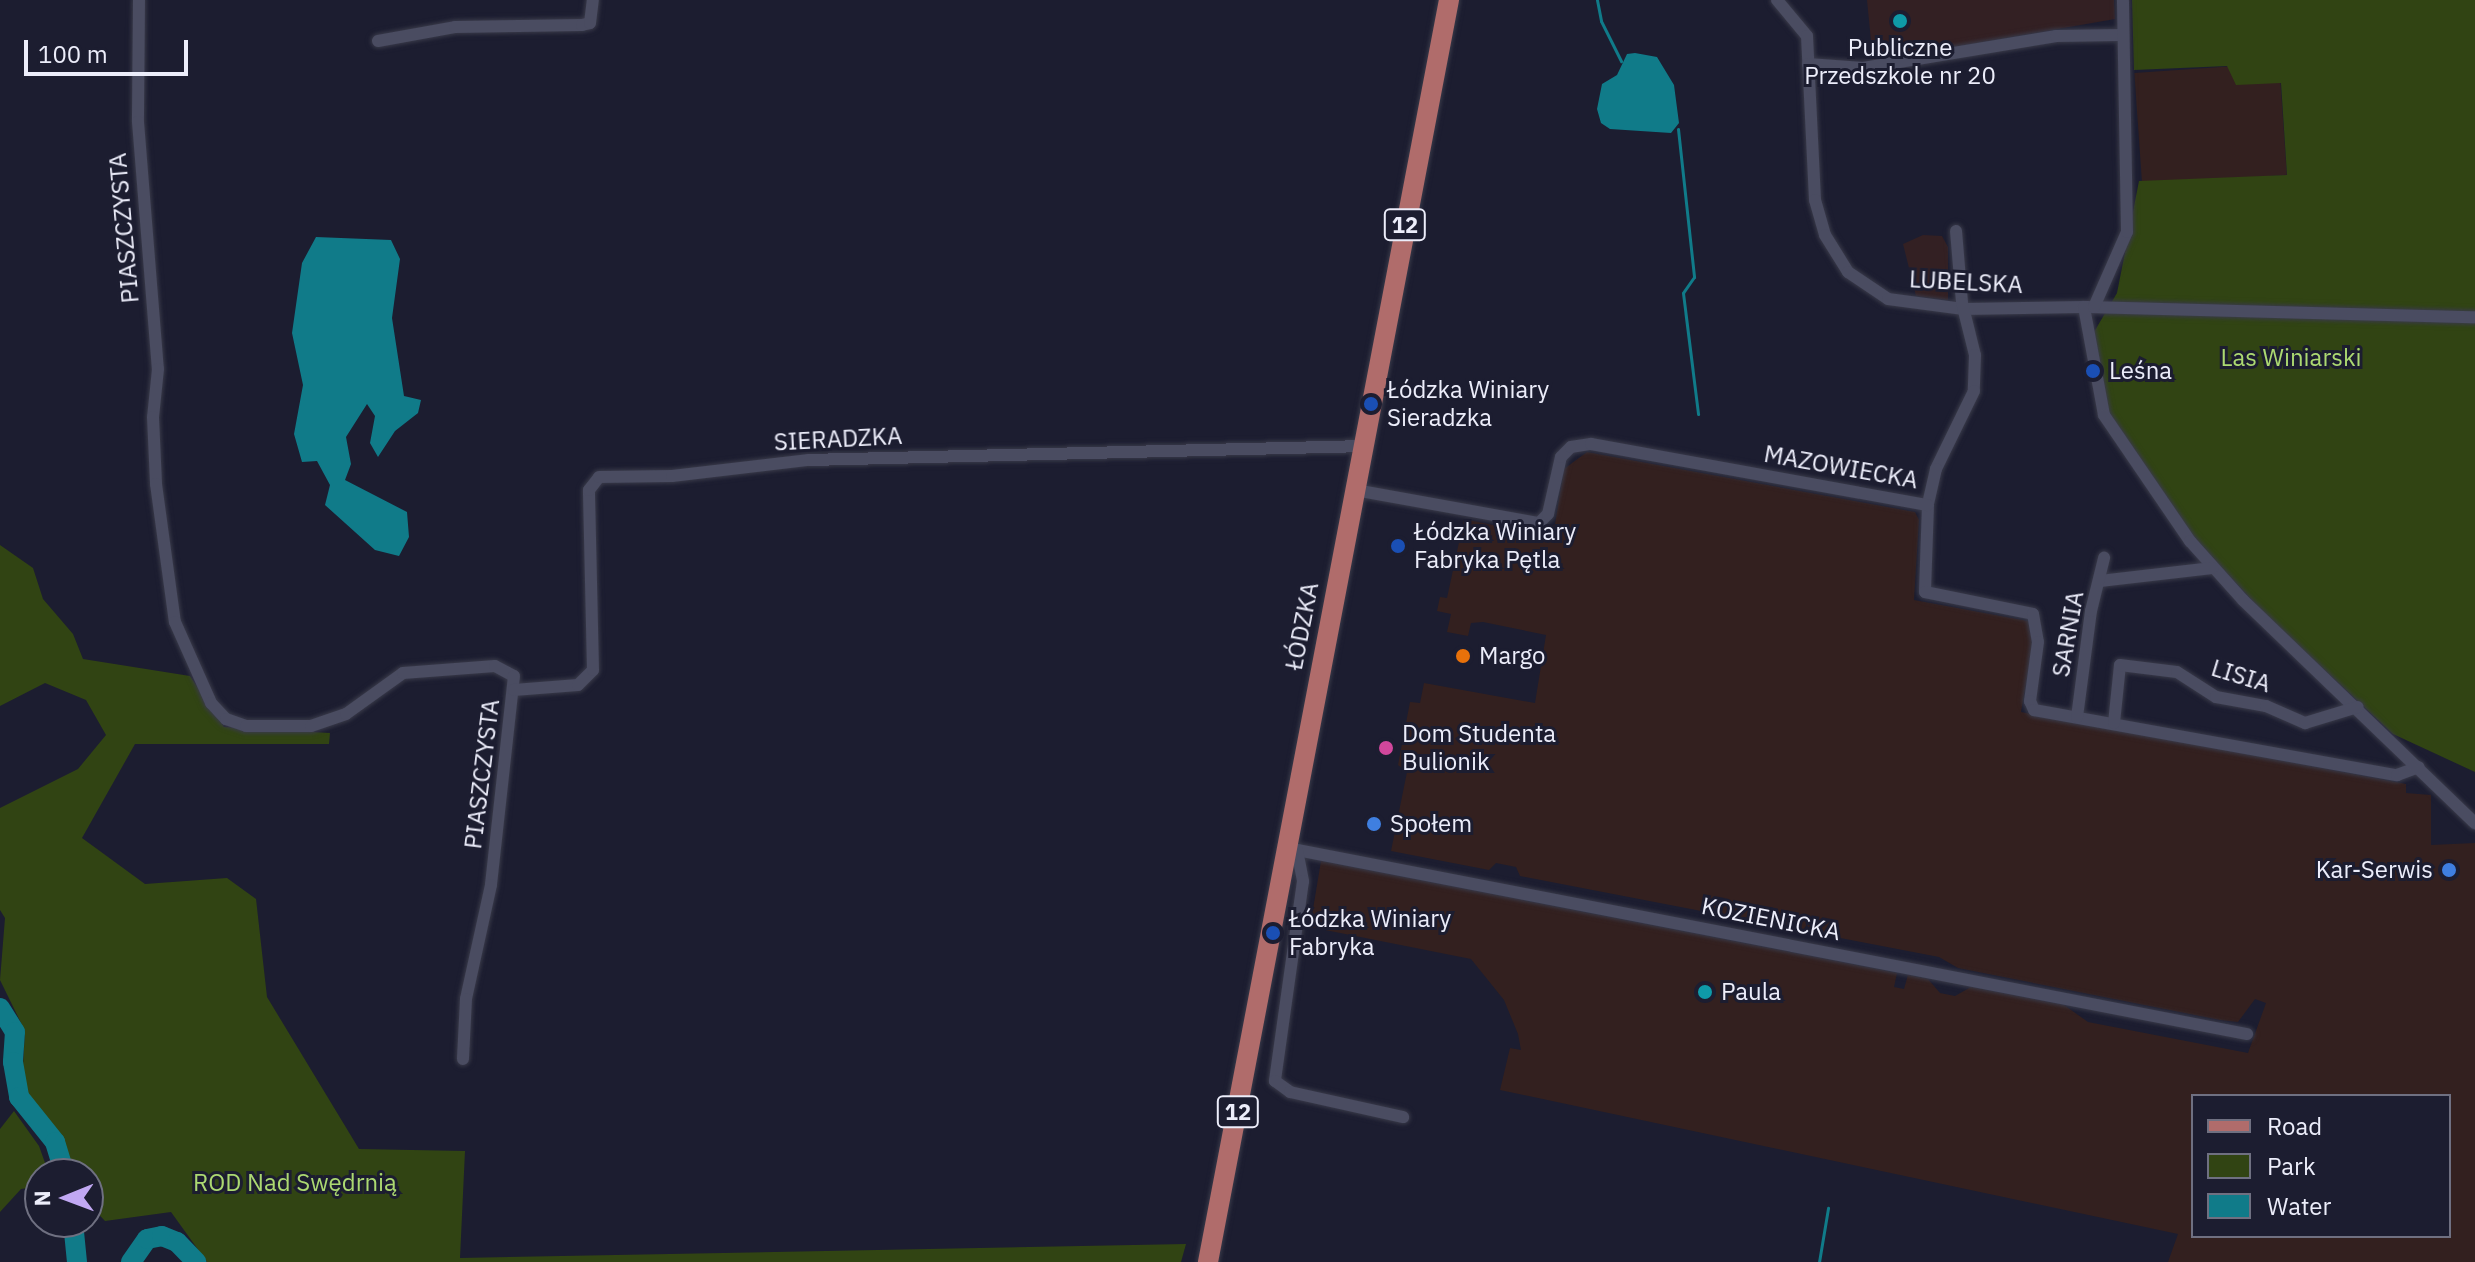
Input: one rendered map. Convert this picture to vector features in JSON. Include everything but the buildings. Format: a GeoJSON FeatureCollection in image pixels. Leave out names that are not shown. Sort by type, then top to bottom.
{"type":"FeatureCollection","features":[{"type":"Feature","properties":{"kind":"main road","name":"ŁÓDZKA"},"geometry":{"type":"LineString","coordinates":[[1208,1262],[1292,849],[1355,490],[1449,0]]}},
{"type":"Feature","properties":{"kind":"street","name":"PIASZCZYSTA"},"geometry":{"type":"LineString","coordinates":[[139,0],[140,166],[158,369],[154,408],[155,475],[175,622],[211,703],[226,719],[258,727],[324,724],[346,714],[393,677],[427,669],[504,667],[514,676],[491,885],[466,999],[463,1059]]}},
{"type":"Feature","properties":{"kind":"street"},"geometry":{"type":"LineString","coordinates":[[378,41],[455,27],[582,25],[590,23],[593,0]]}},
{"type":"Feature","properties":{"kind":"street","name":"LUBELSKA"},"geometry":{"type":"LineString","coordinates":[[1777,0],[1805,30],[1815,200],[1834,253],[1853,276],[1888,299],[1963,309],[2089,307],[2475,317]]}},
{"type":"Feature","properties":{"kind":"street"},"geometry":{"type":"LineString","coordinates":[[2123,0],[2121,35],[2127,232],[2089,307],[2093,371],[2108,421],[2212,568],[2475,823]]}},
{"type":"Feature","properties":{"kind":"street"},"geometry":{"type":"LineString","coordinates":[[1808,64],[1863,68],[2056,36],[2121,35]]}},
{"type":"Feature","properties":{"kind":"street"},"geometry":{"type":"LineString","coordinates":[[1928,505],[1941,456],[1974,391],[1975,355],[1963,309],[1956,231]]}},
{"type":"Feature","properties":{"kind":"street","name":"MAZOWIECKA"},"geometry":{"type":"LineString","coordinates":[[1355,490],[1539,523],[1548,514],[1557,463],[1571,447],[1583,444],[1928,505],[1922,589],[2033,614],[2038,642],[2030,705],[2077,717],[2397,775],[2419,767]]}},
{"type":"Feature","properties":{"kind":"street","name":"SIERADZKA"},"geometry":{"type":"LineString","coordinates":[[514,690],[578,685],[593,670],[589,490],[599,477],[672,476],[809,460],[1364,446]]}},
{"type":"Feature","properties":{"kind":"street","name":"SARNIA"},"geometry":{"type":"LineString","coordinates":[[2077,717],[2091,611],[2104,558]]}},
{"type":"Feature","properties":{"kind":"street"},"geometry":{"type":"LineString","coordinates":[[2100,581],[2212,568]]}},
{"type":"Feature","properties":{"kind":"street","name":"LISIA"},"geometry":{"type":"LineString","coordinates":[[2114,723],[2120,665],[2177,672],[2216,697],[2266,706],[2305,723],[2358,707]]}},
{"type":"Feature","properties":{"kind":"street"},"geometry":{"type":"LineString","coordinates":[[1292,849],[1303,881],[1275,1081],[1290,1092],[1403,1117]]}},
{"type":"Feature","properties":{"kind":"street","name":"KOZIENICKA"},"geometry":{"type":"LineString","coordinates":[[1292,849],[2247,1034]]}},
{"type":"Feature","properties":{"kind":"shaded area"},"geometry":{"type":"Polygon","coordinates":[[[1867,0],[2114,0],[2115,19],[1873,61],[1867,0]]]}},
{"type":"Feature","properties":{"kind":"shaded area"},"geometry":{"type":"Polygon","coordinates":[[[2279,63],[2287,175],[2142,185],[2134,73],[2279,63]]]}},
{"type":"Feature","properties":{"kind":"shaded area"},"geometry":{"type":"Polygon","coordinates":[[[1923,235],[1942,236],[1948,247],[1948,300],[1916,296],[1903,244],[1923,235]]]}},
{"type":"Feature","properties":{"kind":"shaded area"},"geometry":{"type":"Polygon","coordinates":[[[1587,452],[1915,512],[1919,520],[1914,600],[2028,621],[2033,643],[2021,712],[2406,784],[2406,793],[2431,795],[2431,845],[2475,843],[2475,1262],[2168,1262],[2178,1234],[1500,1090],[1510,1048],[1521,1050],[1504,1000],[1471,959],[1310,927],[1321,861],[1897,973],[1894,987],[1904,989],[1908,975],[1928,979],[1940,993],[1955,996],[1971,987],[2064,1005],[2088,1022],[2248,1053],[2266,1003],[2255,999],[2238,1022],[2220,1020],[1958,968],[1939,957],[1520,876],[1516,867],[1496,863],[1489,870],[1391,851],[1407,772],[1398,765],[1410,702],[1420,703],[1424,683],[1535,703],[1546,635],[1483,622],[1471,623],[1468,636],[1447,632],[1451,614],[1437,611],[1440,597],[1447,598],[1464,519],[1540,535],[1555,524],[1564,469],[1587,452]]]}},
{"type":"Feature","properties":{"kind":"green space","name":"Las Winiarski"},"geometry":{"type":"Polygon","coordinates":[[[2132,0],[2475,0],[2475,772],[2393,734],[2264,613],[2194,538],[2109,412],[2094,332],[2117,293],[2139,181],[2287,175],[2281,83],[2236,85],[2227,66],[2134,70],[2132,0]]]}},
{"type":"Feature","properties":{"kind":"green space","name":"ROD Nad Swędrnią"},"geometry":{"type":"Polygon","coordinates":[[[0,545],[33,568],[43,599],[73,634],[83,659],[190,676],[224,727],[330,733],[329,744],[135,744],[82,838],[145,884],[227,878],[256,899],[267,997],[359,1149],[465,1151],[460,1258],[1186,1244],[1181,1262],[207,1262],[171,1212],[105,1221],[104,1158],[65,1158],[60,1140],[22,1084],[25,1031],[0,980],[5,918],[0,910],[0,808],[78,769],[106,735],[86,700],[45,683],[0,706],[0,545]]]}},
{"type":"Feature","properties":{"kind":"green space"},"geometry":{"type":"Polygon","coordinates":[[[14,1111],[39,1146],[43,1158],[24,1158],[24,1189],[0,1212],[0,1129],[14,1111]]]}},
{"type":"Feature","properties":{"kind":"water"},"geometry":{"type":"Polygon","coordinates":[[[1627,54],[1657,57],[1674,85],[1679,123],[1671,133],[1610,129],[1601,123],[1597,109],[1602,84],[1617,75],[1627,54]]]}},
{"type":"Feature","properties":{"kind":"water"},"geometry":{"type":"Polygon","coordinates":[[[316,237],[391,240],[400,259],[392,318],[404,396],[421,400],[418,413],[395,431],[378,457],[370,443],[375,416],[367,404],[346,437],[351,464],[345,480],[407,512],[409,537],[399,556],[375,550],[325,505],[330,485],[317,461],[302,462],[294,434],[303,385],[292,333],[302,263],[316,237]]]}},
{"type":"Feature","properties":{"kind":"waterway"},"geometry":{"type":"LineString","coordinates":[[1597,0],[1601,21],[1621,61]]}},
{"type":"Feature","properties":{"kind":"waterway"},"geometry":{"type":"LineString","coordinates":[[1678,129],[1694,277],[1683,293],[1698,414]]}},
{"type":"Feature","properties":{"kind":"waterway"},"geometry":{"type":"LineString","coordinates":[[0,1008],[15,1032],[13,1062],[19,1097],[55,1142],[60,1158]]}},
{"type":"Feature","properties":{"kind":"waterway"},"geometry":{"type":"LineString","coordinates":[[1819,1262],[1828,1208]]}},
{"type":"Feature","properties":{"kind":"waterway"},"geometry":{"type":"LineString","coordinates":[[131,1262],[147,1239],[162,1236],[177,1242],[196,1262]]}},
{"type":"Feature","properties":{"kind":"waterway"},"geometry":{"type":"LineString","coordinates":[[75,1238],[77,1262]]}},
{"type":"Feature","properties":{"kind":"place","name":"Publiczne Przedszkole nr 20"},"geometry":{"type":"Point","coordinates":[1900,21]}},
{"type":"Feature","properties":{"kind":"place","name":"Leśna"},"geometry":{"type":"Point","coordinates":[2093,371]}},
{"type":"Feature","properties":{"kind":"place","name":"Łódzka Winiary Sieradzka"},"geometry":{"type":"Point","coordinates":[1371,404]}},
{"type":"Feature","properties":{"kind":"place","name":"Łódzka Winiary Fabryka Pętla"},"geometry":{"type":"Point","coordinates":[1398,546]}},
{"type":"Feature","properties":{"kind":"place","name":"Margo"},"geometry":{"type":"Point","coordinates":[1463,656]}},
{"type":"Feature","properties":{"kind":"place","name":"Dom Studenta Bulionik"},"geometry":{"type":"Point","coordinates":[1386,748]}},
{"type":"Feature","properties":{"kind":"place","name":"Społem"},"geometry":{"type":"Point","coordinates":[1374,824]}},
{"type":"Feature","properties":{"kind":"place","name":"Kar-Serwis"},"geometry":{"type":"Point","coordinates":[2449,870]}},
{"type":"Feature","properties":{"kind":"place","name":"Łódzka Winiary Fabryka"},"geometry":{"type":"Point","coordinates":[1273,933]}},
{"type":"Feature","properties":{"kind":"place","name":"Paula"},"geometry":{"type":"Point","coordinates":[1705,992]}}]}
